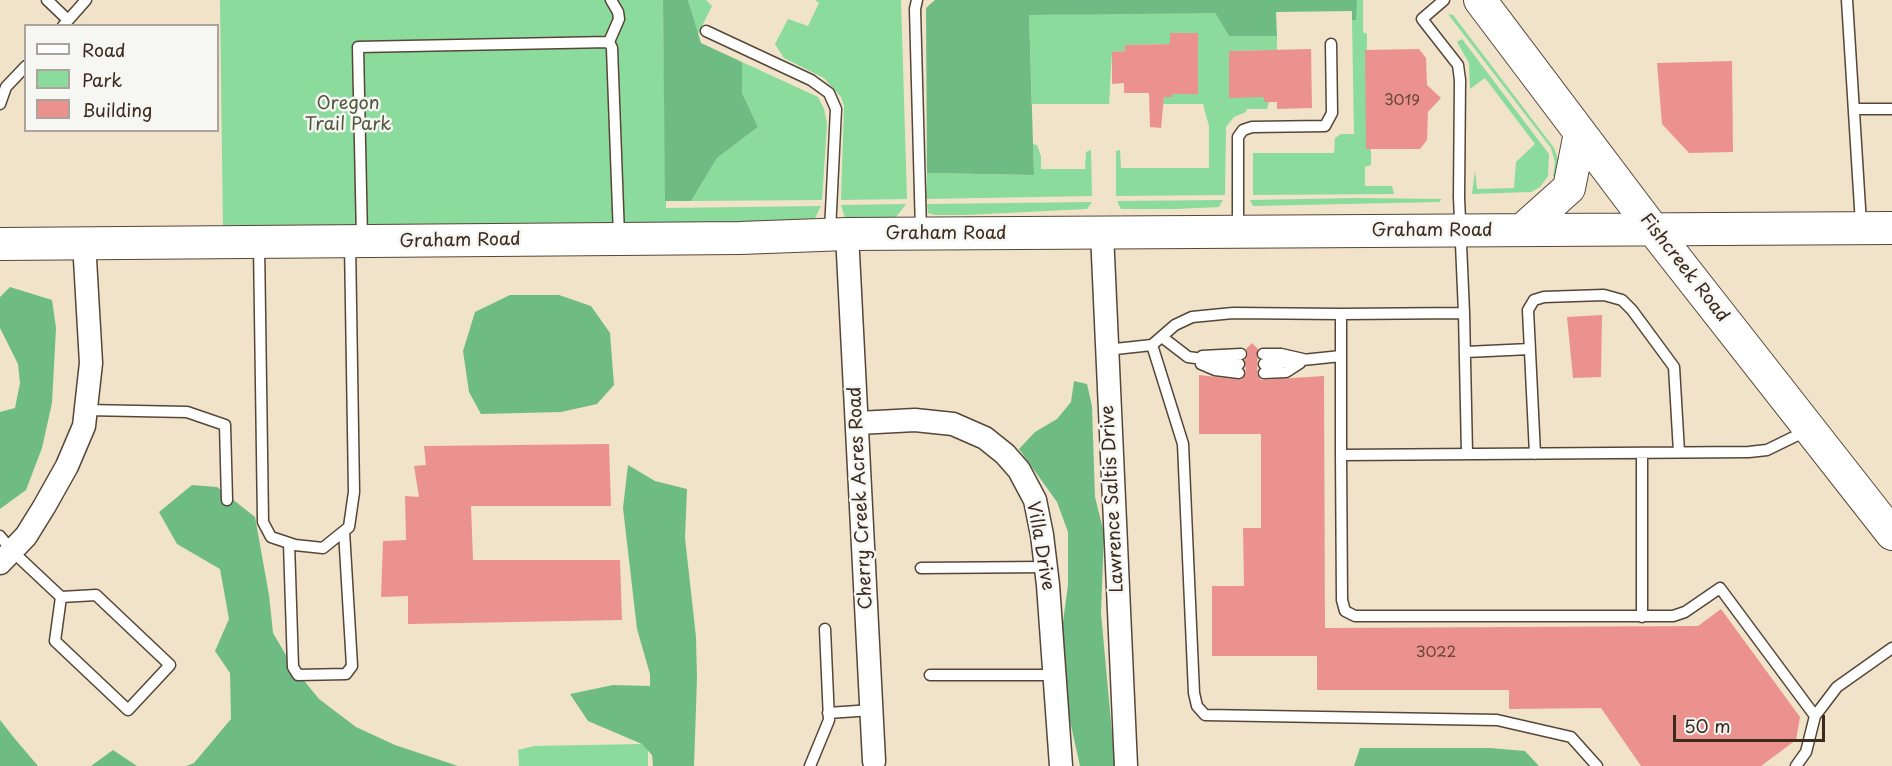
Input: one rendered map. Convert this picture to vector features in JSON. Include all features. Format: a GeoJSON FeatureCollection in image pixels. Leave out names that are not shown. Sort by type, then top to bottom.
{"type":"FeatureCollection","features":[{"type":"Feature","properties":{"kind":"main road","name":"Fishcreek Road"},"geometry":{"type":"LineString","coordinates":[[1480,0],[1652,228],[1892,534]]}},
{"type":"Feature","properties":{"kind":"main road"},"geometry":{"type":"LineString","coordinates":[[1522,230],[1569,188],[1580,133]]}},
{"type":"Feature","properties":{"kind":"main road","name":"Graham Road"},"geometry":{"type":"LineString","coordinates":[[0,244],[619,240],[838,234],[1877,228]]}},
{"type":"Feature","properties":{"kind":"street","name":"Lawrence Saltis Drive"},"geometry":{"type":"LineString","coordinates":[[1102,233],[1126,766]]}},
{"type":"Feature","properties":{"kind":"street","name":"Cherry Creek Acres Road"},"geometry":{"type":"LineString","coordinates":[[838,234],[858,423],[874,764]]}},
{"type":"Feature","properties":{"kind":"street"},"geometry":{"type":"LineString","coordinates":[[4,550],[26,536],[67,466],[84,426],[91,363],[84,242]]}},
{"type":"Feature","properties":{"kind":"street","name":"Villa Drive"},"geometry":{"type":"LineString","coordinates":[[858,423],[934,421],[961,428],[985,438],[1005,454],[1019,470],[1035,500],[1046,567],[1061,766]]}},
{"type":"Feature","properties":{"kind":"lane"},"geometry":{"type":"LineString","coordinates":[[47,0],[65,23],[86,0]]}},
{"type":"Feature","properties":{"kind":"lane"},"geometry":{"type":"LineString","coordinates":[[609,42],[619,19],[611,0]]}},
{"type":"Feature","properties":{"kind":"lane"},"geometry":{"type":"LineString","coordinates":[[917,0],[915,9],[922,234]]}},
{"type":"Feature","properties":{"kind":"lane"},"geometry":{"type":"LineString","coordinates":[[1444,0],[1422,19],[1458,65],[1461,80],[1460,231],[1466,352],[1467,454]]}},
{"type":"Feature","properties":{"kind":"lane"},"geometry":{"type":"LineString","coordinates":[[1846,0],[1854,109],[1877,228]]}},
{"type":"Feature","properties":{"kind":"lane"},"geometry":{"type":"LineString","coordinates":[[706,31],[811,80],[829,93],[836,109],[838,234]]}},
{"type":"Feature","properties":{"kind":"lane"},"geometry":{"type":"LineString","coordinates":[[259,242],[263,522],[271,537],[289,543],[323,548],[349,526],[354,492],[358,47],[609,42]]}},
{"type":"Feature","properties":{"kind":"lane"},"geometry":{"type":"LineString","coordinates":[[609,42],[612,48],[619,240]]}},
{"type":"Feature","properties":{"kind":"lane"},"geometry":{"type":"LineString","coordinates":[[1238,232],[1238,137],[1243,130],[1252,127],[1325,126],[1332,113],[1331,44]]}},
{"type":"Feature","properties":{"kind":"lane"},"geometry":{"type":"LineString","coordinates":[[0,104],[6,87],[24,68]]}},
{"type":"Feature","properties":{"kind":"lane"},"geometry":{"type":"LineString","coordinates":[[1854,109],[1892,109]]}},
{"type":"Feature","properties":{"kind":"lane"},"geometry":{"type":"LineString","coordinates":[[1535,454],[1528,310],[1534,300],[1544,297],[1604,295],[1622,300],[1674,367],[1679,452]]}},
{"type":"Feature","properties":{"kind":"lane"},"geometry":{"type":"LineString","coordinates":[[1106,350],[1152,345],[1175,325],[1192,317],[1233,313],[1464,312]]}},
{"type":"Feature","properties":{"kind":"lane"},"geometry":{"type":"LineString","coordinates":[[1341,314],[1342,600],[1345,611],[1355,616],[1673,616],[1685,612],[1720,588],[1815,716]]}},
{"type":"Feature","properties":{"kind":"lane"},"geometry":{"type":"LineString","coordinates":[[1162,337],[1188,357],[1215,370],[1240,364],[1188,357]]}},
{"type":"Feature","properties":{"kind":"lane"},"geometry":{"type":"LineString","coordinates":[[1152,345],[1183,444],[1194,693],[1197,706],[1205,716],[1497,720],[1571,737],[1597,766]]}},
{"type":"Feature","properties":{"kind":"lane"},"geometry":{"type":"LineString","coordinates":[[1466,352],[1530,349]]}},
{"type":"Feature","properties":{"kind":"lane"},"geometry":{"type":"LineString","coordinates":[[1263,364],[1341,356]]}},
{"type":"Feature","properties":{"kind":"lane"},"geometry":{"type":"LineString","coordinates":[[86,410],[187,412],[225,425],[227,500]]}},
{"type":"Feature","properties":{"kind":"lane"},"geometry":{"type":"LineString","coordinates":[[1341,455],[1767,450],[1811,428]]}},
{"type":"Feature","properties":{"kind":"lane"},"geometry":{"type":"LineString","coordinates":[[1642,453],[1642,616]]}},
{"type":"Feature","properties":{"kind":"lane"},"geometry":{"type":"LineString","coordinates":[[289,543],[293,667],[298,675],[346,674],[352,666],[344,531]]}},
{"type":"Feature","properties":{"kind":"lane"},"geometry":{"type":"LineString","coordinates":[[4,550],[62,597],[96,595],[170,665],[128,710],[55,641],[62,597]]}},
{"type":"Feature","properties":{"kind":"lane"},"geometry":{"type":"LineString","coordinates":[[921,568],[1046,567]]}},
{"type":"Feature","properties":{"kind":"lane"},"geometry":{"type":"LineString","coordinates":[[810,766],[828,720],[825,629]]}},
{"type":"Feature","properties":{"kind":"lane"},"geometry":{"type":"LineString","coordinates":[[1796,766],[1806,752],[1815,716],[1837,687],[1892,648]]}},
{"type":"Feature","properties":{"kind":"lane"},"geometry":{"type":"LineString","coordinates":[[930,675],[1054,675]]}},
{"type":"Feature","properties":{"kind":"lane"},"geometry":{"type":"LineString","coordinates":[[828,713],[872,710]]}},
{"type":"Feature","properties":{"kind":"green space","name":"Oregon Trail Park"},"geometry":{"type":"Polygon","coordinates":[[[220,0],[663,0],[666,208],[821,206],[814,220],[666,225],[223,230],[220,0]]]}},
{"type":"Feature","properties":{"kind":"green space"},"geometry":{"type":"Polygon","coordinates":[[[663,0],[688,0],[701,43],[742,62],[742,93],[758,127],[717,158],[691,201],[665,201],[663,0]]]}},
{"type":"Feature","properties":{"kind":"green space"},"geometry":{"type":"Polygon","coordinates":[[[688,0],[706,0],[712,6],[698,34],[688,0]]]}},
{"type":"Feature","properties":{"kind":"green space"},"geometry":{"type":"Polygon","coordinates":[[[815,0],[901,0],[907,199],[841,200],[844,106],[841,97],[824,78],[784,58],[775,44],[788,19],[808,26],[819,3],[815,0]]]}},
{"type":"Feature","properties":{"kind":"green space"},"geometry":{"type":"Polygon","coordinates":[[[935,0],[1357,0],[1356,20],[1352,20],[1352,11],[1276,12],[1277,36],[1229,36],[1215,13],[1029,15],[1034,175],[927,173],[926,8],[935,0]]]}},
{"type":"Feature","properties":{"kind":"green space"},"geometry":{"type":"Polygon","coordinates":[[[1356,0],[1363,0],[1363,32],[1367,34],[1366,149],[1371,149],[1371,165],[1365,167],[1365,186],[1392,186],[1394,194],[1253,195],[1253,153],[1334,153],[1335,138],[1341,134],[1354,134],[1352,20],[1356,20],[1356,0]]]}},
{"type":"Feature","properties":{"kind":"green space"},"geometry":{"type":"Polygon","coordinates":[[[1215,13],[1229,36],[1277,36],[1277,50],[1229,51],[1230,97],[1264,97],[1265,102],[1269,102],[1267,109],[1247,109],[1246,112],[1234,117],[1226,127],[1225,195],[1116,196],[1116,151],[1120,150],[1121,168],[1209,168],[1209,126],[1203,104],[1163,104],[1164,97],[1172,97],[1172,94],[1198,94],[1198,33],[1170,33],[1170,44],[1125,45],[1125,51],[1112,52],[1109,104],[1032,104],[1029,15],[1215,13]]]}},
{"type":"Feature","properties":{"kind":"green space"},"geometry":{"type":"Polygon","coordinates":[[[1448,14],[1453,15],[1554,148],[1558,159],[1556,178],[1553,176],[1555,162],[1551,148],[1448,14]]]}},
{"type":"Feature","properties":{"kind":"green space"},"geometry":{"type":"Polygon","coordinates":[[[1462,39],[1549,154],[1548,176],[1540,187],[1531,192],[1472,194],[1475,170],[1477,189],[1514,188],[1516,162],[1535,144],[1485,78],[1470,89],[1469,63],[1457,42],[1462,39]]]}},
{"type":"Feature","properties":{"kind":"green space"},"geometry":{"type":"Polygon","coordinates":[[[742,62],[818,97],[824,109],[827,124],[822,200],[691,201],[717,158],[758,127],[742,93],[742,62]]]}},
{"type":"Feature","properties":{"kind":"green space"},"geometry":{"type":"Polygon","coordinates":[[[1033,144],[1037,145],[1041,156],[1041,169],[1085,169],[1086,152],[1091,150],[1092,196],[926,199],[927,173],[1034,175],[1033,144]]]}},
{"type":"Feature","properties":{"kind":"green space"},"geometry":{"type":"Polygon","coordinates":[[[1442,199],[1439,202],[1253,206],[1250,200],[1442,199]]]}},
{"type":"Feature","properties":{"kind":"green space"},"geometry":{"type":"Polygon","coordinates":[[[1223,200],[1219,207],[1175,209],[1121,209],[1117,201],[1223,200]]]}},
{"type":"Feature","properties":{"kind":"green space"},"geometry":{"type":"Polygon","coordinates":[[[1092,202],[1087,209],[965,215],[928,213],[927,204],[1092,202]]]}},
{"type":"Feature","properties":{"kind":"green space"},"geometry":{"type":"Polygon","coordinates":[[[906,204],[896,217],[845,218],[841,205],[906,204]]]}},
{"type":"Feature","properties":{"kind":"green space"},"geometry":{"type":"Polygon","coordinates":[[[10,287],[52,300],[56,328],[52,403],[42,448],[26,490],[0,509],[0,412],[15,408],[20,383],[18,364],[0,328],[0,297],[10,287]]]}},
{"type":"Feature","properties":{"kind":"green space"},"geometry":{"type":"Polygon","coordinates":[[[510,295],[559,295],[591,306],[610,333],[614,385],[597,404],[561,412],[481,414],[469,392],[463,351],[475,312],[510,295]]]}},
{"type":"Feature","properties":{"kind":"green space"},"geometry":{"type":"Polygon","coordinates":[[[1074,381],[1087,384],[1092,406],[1095,497],[1104,533],[1101,613],[1115,766],[1080,766],[1068,712],[1061,637],[1068,585],[1068,532],[1057,502],[1019,449],[1035,432],[1057,419],[1071,402],[1074,381]]]}},
{"type":"Feature","properties":{"kind":"green space"},"geometry":{"type":"Polygon","coordinates":[[[628,465],[655,481],[687,489],[685,538],[696,637],[694,766],[653,766],[652,755],[642,744],[588,721],[570,694],[613,685],[650,686],[650,674],[637,629],[623,508],[628,465]]]}},
{"type":"Feature","properties":{"kind":"green space"},"geometry":{"type":"Polygon","coordinates":[[[192,485],[217,487],[255,517],[269,595],[273,633],[293,667],[319,699],[356,727],[395,745],[458,766],[186,766],[194,763],[231,719],[230,673],[215,651],[229,619],[220,569],[177,544],[159,512],[192,485]]]}},
{"type":"Feature","properties":{"kind":"green space"},"geometry":{"type":"Polygon","coordinates":[[[0,720],[15,739],[38,766],[0,766],[0,720]]]}},
{"type":"Feature","properties":{"kind":"green space"},"geometry":{"type":"Polygon","coordinates":[[[642,744],[648,749],[648,766],[519,766],[518,750],[534,746],[642,744]]]}},
{"type":"Feature","properties":{"kind":"green space"},"geometry":{"type":"Polygon","coordinates":[[[1360,748],[1490,748],[1525,751],[1539,766],[1354,766],[1360,748]]]}},
{"type":"Feature","properties":{"kind":"green space"},"geometry":{"type":"Polygon","coordinates":[[[113,750],[137,766],[91,766],[113,750]]]}},
{"type":"Feature","properties":{"kind":"building"},"geometry":{"type":"Polygon","coordinates":[[[1170,33],[1198,33],[1198,94],[1172,94],[1173,97],[1164,97],[1161,128],[1150,127],[1149,93],[1124,93],[1124,83],[1112,84],[1112,52],[1125,51],[1125,45],[1170,44],[1170,33]]]}},
{"type":"Feature","properties":{"kind":"building"},"geometry":{"type":"Polygon","coordinates":[[[1311,49],[1312,108],[1277,109],[1277,102],[1264,102],[1264,97],[1229,98],[1229,51],[1311,49]]]}},
{"type":"Feature","properties":{"kind":"building"},"geometry":{"type":"Polygon","coordinates":[[[1419,49],[1426,58],[1427,85],[1441,98],[1428,112],[1427,140],[1420,149],[1366,149],[1365,50],[1419,49]]]}},
{"type":"Feature","properties":{"kind":"building"},"geometry":{"type":"Polygon","coordinates":[[[1732,61],[1733,152],[1689,153],[1662,124],[1657,63],[1732,61]]]}},
{"type":"Feature","properties":{"kind":"building"},"geometry":{"type":"Polygon","coordinates":[[[1602,315],[1601,377],[1573,378],[1567,317],[1602,315]]]}},
{"type":"Feature","properties":{"kind":"building"},"geometry":{"type":"Polygon","coordinates":[[[1252,343],[1258,349],[1257,374],[1261,380],[1324,376],[1325,628],[1698,626],[1721,609],[1800,717],[1796,740],[1761,766],[1641,766],[1601,708],[1509,709],[1509,690],[1317,690],[1317,656],[1212,656],[1212,586],[1244,586],[1243,528],[1261,528],[1261,434],[1199,434],[1199,375],[1242,380],[1246,373],[1245,360],[1248,354],[1246,349],[1252,343]]]}},
{"type":"Feature","properties":{"kind":"building"},"geometry":{"type":"Polygon","coordinates":[[[609,444],[611,506],[471,506],[473,560],[620,560],[622,620],[408,624],[408,596],[381,597],[383,541],[406,540],[405,496],[419,497],[414,466],[426,465],[424,446],[609,444]]]}}]}
